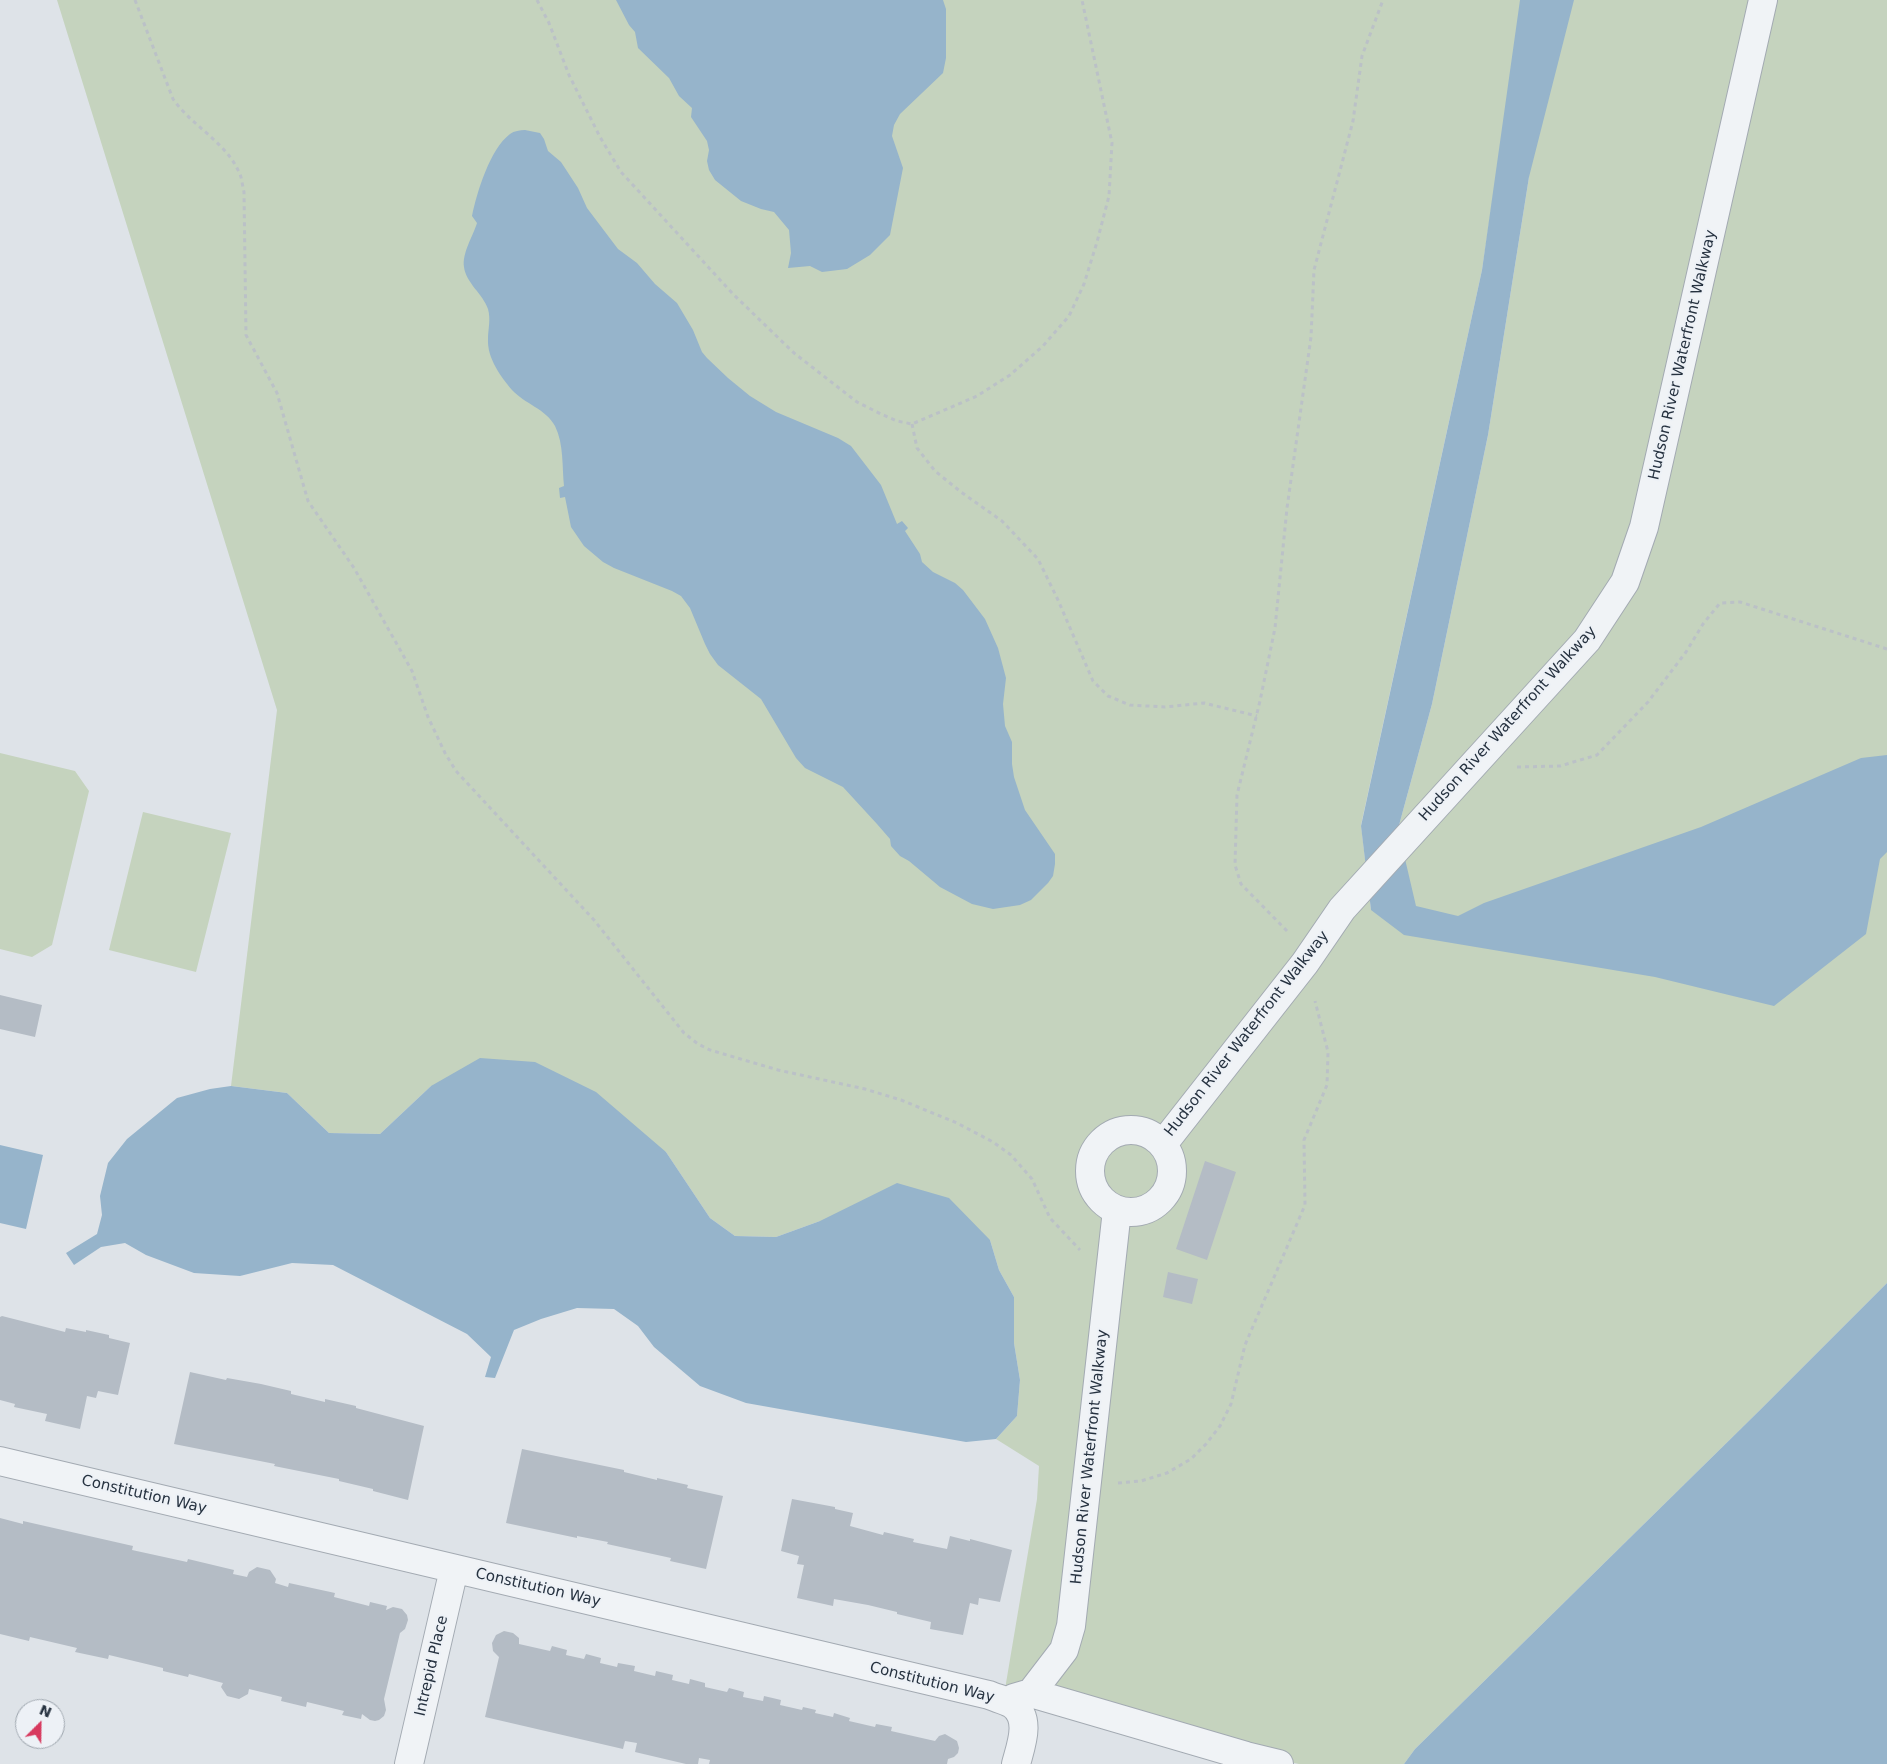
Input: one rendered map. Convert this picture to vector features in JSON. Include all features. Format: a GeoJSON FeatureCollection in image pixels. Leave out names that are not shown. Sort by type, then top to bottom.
{"type":"FeatureCollection","features":[{"type":"Feature","properties":{"kind":"street","name":"Hudson River Waterfront Walkway"},"geometry":{"type":"LineString","coordinates":[[1163,1144],[1305,963],[1342,909],[1587,640],[1625,582],[1644,527],[1763,0]]}},
{"type":"Feature","properties":{"kind":"street","name":"Hudson River Waterfront Walkway"},"geometry":{"type":"LineString","coordinates":[[1125,1129],[1139,1130],[1152,1135],[1163,1144],[1169,1156],[1172,1169],[1171,1182],[1165,1194],[1156,1204],[1143,1210],[1130,1212],[1117,1210],[1105,1203],[1095,1193],[1090,1180],[1089,1166],[1093,1153],[1101,1142],[1112,1133],[1125,1129]]}},
{"type":"Feature","properties":{"kind":"street","name":"Hudson River Waterfront Walkway"},"geometry":{"type":"LineString","coordinates":[[1031,1693],[1064,1650],[1071,1626],[1117,1210]]}},
{"type":"Feature","properties":{"kind":"street","name":"Constitution Way"},"geometry":{"type":"LineString","coordinates":[[0,1461],[980,1693],[1012,1704],[1018,1710],[1024,1726],[1016,1764]]}},
{"type":"Feature","properties":{"kind":"street","name":"Intrepid Place"},"geometry":{"type":"LineString","coordinates":[[410,1764],[454,1569]]}},
{"type":"Feature","properties":{"kind":"street"},"geometry":{"type":"LineString","coordinates":[[1003,1700],[1031,1693],[1246,1760],[1279,1764]]}},
{"type":"Feature","properties":{"kind":"path"},"geometry":{"type":"LineString","coordinates":[[135,0],[173,99],[182,111],[225,151],[239,170],[244,192],[246,335],[277,394],[308,501],[354,568],[412,671],[428,718],[456,771],[594,920],[684,1033],[698,1044],[710,1050],[778,1070],[865,1089],[901,1100],[957,1123],[993,1142],[1011,1155],[1032,1179],[1050,1218],[1073,1243],[1110,1277]]}},
{"type":"Feature","properties":{"kind":"path"},"geometry":{"type":"LineString","coordinates":[[537,0],[549,23],[573,83],[600,137],[621,172],[733,294],[794,353],[857,402],[881,414],[912,424],[977,396],[1010,375],[1043,346],[1069,316],[1084,284],[1109,196],[1112,143],[1082,0]]}},
{"type":"Feature","properties":{"kind":"path"},"geometry":{"type":"LineString","coordinates":[[1087,1484],[1141,1481],[1167,1473],[1191,1459],[1206,1444],[1220,1426],[1231,1404],[1245,1346],[1305,1205],[1304,1140],[1327,1085],[1328,1052],[1305,963],[1287,932],[1242,884],[1235,865],[1237,795],[1257,716],[1275,628],[1287,508],[1311,337],[1314,270],[1353,121],[1362,56],[1383,0]]}},
{"type":"Feature","properties":{"kind":"path"},"geometry":{"type":"LineString","coordinates":[[912,424],[917,448],[935,471],[1002,521],[1038,560],[1058,600],[1093,681],[1108,696],[1130,705],[1165,707],[1204,703],[1257,716]]}},
{"type":"Feature","properties":{"kind":"path"},"geometry":{"type":"LineString","coordinates":[[1470,768],[1560,766],[1598,755],[1648,702],[1720,603],[1740,602],[1887,649]]}},
{"type":"Feature","properties":{"kind":"green space"},"geometry":{"type":"Polygon","coordinates":[[[57,0],[1887,0],[1887,1283],[1415,1749],[1404,1764],[1299,1764],[1003,1701],[1037,1499],[1039,1466],[996,1439],[1017,1416],[1020,1380],[1014,1343],[1014,1297],[999,1270],[990,1240],[820,1221],[776,1237],[735,1236],[710,1218],[666,1152],[431,1086],[380,1134],[329,1133],[287,1093],[231,1086],[277,710],[57,0]],[[1508,97],[1482,270],[1361,825],[1371,910],[1398,829],[1432,704],[1488,435],[1529,177],[1508,97]]]}},
{"type":"Feature","properties":{"kind":"green space"},"geometry":{"type":"Polygon","coordinates":[[[0,753],[75,771],[89,791],[52,945],[32,957],[0,949],[0,753]]]}},
{"type":"Feature","properties":{"kind":"green space"},"geometry":{"type":"Polygon","coordinates":[[[143,812],[231,833],[196,972],[109,950],[143,812]]]}},
{"type":"Feature","properties":{"kind":"water"},"geometry":{"type":"Polygon","coordinates":[[[616,0],[943,0],[946,9],[946,58],[943,73],[900,114],[894,125],[892,136],[903,168],[890,235],[870,255],[847,269],[822,272],[810,266],[788,268],[791,253],[789,230],[774,212],[741,201],[715,180],[709,170],[707,161],[709,150],[707,141],[691,117],[692,108],[679,96],[669,78],[638,48],[635,32],[629,25],[616,0]]]}},
{"type":"Feature","properties":{"kind":"water"},"geometry":{"type":"Polygon","coordinates":[[[1520,0],[1574,0],[1529,177],[1488,435],[1432,704],[1398,829],[1416,906],[1458,916],[1484,903],[1701,827],[1861,758],[1887,755],[1887,852],[1880,859],[1866,934],[1774,1006],[1655,977],[1404,935],[1371,910],[1361,826],[1482,270],[1520,0]]]}},
{"type":"Feature","properties":{"kind":"water"},"geometry":{"type":"Polygon","coordinates":[[[525,130],[540,133],[548,151],[561,162],[578,188],[587,208],[618,249],[637,263],[655,284],[677,303],[693,330],[702,352],[707,358],[750,396],[776,412],[838,438],[851,446],[881,485],[897,524],[902,521],[908,528],[905,531],[920,554],[922,562],[933,572],[955,583],[963,590],[985,619],[998,648],[1006,678],[1003,704],[1005,726],[1012,742],[1014,777],[1025,810],[1055,854],[1053,876],[1031,900],[1020,905],[993,909],[972,904],[940,887],[909,861],[900,856],[891,846],[890,839],[843,787],[805,768],[796,758],[761,699],[718,665],[710,654],[690,608],[681,596],[603,562],[584,546],[571,527],[565,497],[560,498],[559,488],[564,486],[558,433],[546,415],[512,390],[492,360],[488,346],[488,309],[465,273],[464,267],[466,250],[477,223],[472,216],[485,172],[496,150],[503,141],[513,132],[525,130]]]}},
{"type":"Feature","properties":{"kind":"water"},"geometry":{"type":"Polygon","coordinates":[[[480,1058],[535,1062],[596,1092],[666,1152],[710,1218],[735,1236],[776,1237],[820,1221],[897,1183],[949,1198],[990,1240],[999,1270],[1014,1297],[1014,1343],[1020,1380],[1017,1416],[996,1439],[966,1442],[746,1403],[700,1386],[654,1347],[638,1326],[614,1309],[577,1308],[514,1330],[495,1378],[485,1377],[491,1357],[467,1334],[333,1265],[292,1263],[240,1276],[194,1273],[146,1255],[125,1243],[101,1247],[74,1265],[66,1253],[97,1234],[102,1215],[100,1196],[108,1163],[127,1139],[177,1098],[210,1089],[231,1086],[287,1093],[329,1133],[380,1134],[431,1086],[480,1058]]]}},
{"type":"Feature","properties":{"kind":"water"},"geometry":{"type":"Polygon","coordinates":[[[0,1145],[43,1155],[26,1229],[0,1223],[0,1145]]]}},
{"type":"Feature","properties":{"kind":"water"},"geometry":{"type":"Polygon","coordinates":[[[1887,1283],[1887,1764],[1404,1764],[1415,1749],[1887,1283]]]}},
{"type":"Feature","properties":{"kind":"building"},"geometry":{"type":"Polygon","coordinates":[[[0,995],[42,1005],[35,1037],[0,1029],[0,995]]]}},
{"type":"Feature","properties":{"kind":"building"},"geometry":{"type":"Polygon","coordinates":[[[1205,1161],[1236,1172],[1207,1260],[1176,1249],[1205,1161]]]}},
{"type":"Feature","properties":{"kind":"building"},"geometry":{"type":"Polygon","coordinates":[[[1168,1272],[1198,1279],[1192,1304],[1163,1297],[1168,1272]]]}},
{"type":"Feature","properties":{"kind":"building"},"geometry":{"type":"Polygon","coordinates":[[[0,1317],[65,1332],[66,1328],[86,1332],[86,1330],[109,1335],[109,1338],[130,1343],[118,1395],[98,1391],[96,1398],[87,1396],[80,1429],[45,1421],[47,1414],[14,1407],[15,1404],[0,1400],[0,1317]]]}},
{"type":"Feature","properties":{"kind":"building"},"geometry":{"type":"Polygon","coordinates":[[[190,1372],[226,1380],[227,1378],[261,1384],[291,1391],[291,1394],[325,1402],[325,1399],[356,1406],[356,1408],[424,1426],[408,1500],[339,1481],[339,1479],[174,1444],[190,1372]]]}},
{"type":"Feature","properties":{"kind":"building"},"geometry":{"type":"Polygon","coordinates":[[[522,1449],[624,1470],[624,1472],[688,1485],[687,1488],[723,1496],[706,1569],[670,1561],[671,1558],[607,1544],[608,1542],[577,1536],[577,1538],[506,1523],[522,1449]]]}},
{"type":"Feature","properties":{"kind":"building"},"geometry":{"type":"Polygon","coordinates":[[[792,1499],[835,1507],[835,1509],[853,1513],[850,1526],[883,1535],[884,1532],[914,1539],[913,1542],[947,1549],[950,1536],[1012,1550],[1000,1602],[979,1598],[978,1605],[970,1603],[963,1635],[930,1629],[931,1622],[868,1605],[834,1599],[833,1606],[797,1598],[804,1565],[797,1564],[799,1556],[781,1551],[792,1499]]]}},
{"type":"Feature","properties":{"kind":"building"},"geometry":{"type":"Polygon","coordinates":[[[0,1518],[23,1524],[23,1521],[133,1546],[132,1550],[187,1562],[188,1559],[234,1570],[233,1574],[247,1577],[249,1572],[257,1567],[270,1570],[276,1579],[275,1583],[288,1587],[289,1583],[335,1593],[334,1597],[369,1606],[370,1602],[387,1606],[386,1610],[393,1607],[402,1609],[407,1615],[408,1620],[405,1629],[400,1633],[384,1699],[386,1710],[384,1716],[375,1721],[362,1714],[361,1719],[342,1715],[344,1711],[307,1702],[306,1707],[281,1701],[282,1697],[249,1689],[248,1694],[239,1699],[227,1696],[221,1687],[223,1683],[189,1674],[188,1677],[163,1671],[163,1668],[109,1655],[108,1659],[75,1652],[77,1648],[30,1637],[29,1641],[0,1634],[0,1518]]]}},
{"type":"Feature","properties":{"kind":"building"},"geometry":{"type":"Polygon","coordinates":[[[504,1631],[513,1633],[519,1638],[519,1644],[550,1651],[552,1646],[567,1650],[566,1655],[584,1659],[586,1654],[601,1658],[600,1663],[617,1667],[618,1663],[635,1666],[634,1671],[655,1676],[656,1671],[673,1675],[672,1680],[689,1684],[690,1679],[705,1683],[705,1687],[727,1692],[729,1688],[744,1692],[743,1697],[763,1701],[764,1696],[781,1700],[780,1705],[802,1710],[803,1707],[816,1710],[815,1713],[833,1717],[834,1713],[850,1718],[849,1721],[875,1727],[876,1724],[892,1727],[891,1731],[935,1741],[939,1736],[945,1734],[957,1741],[958,1753],[948,1759],[947,1764],[709,1764],[710,1760],[699,1758],[698,1764],[686,1764],[635,1752],[637,1743],[625,1741],[623,1749],[485,1717],[499,1657],[493,1651],[492,1643],[496,1635],[504,1631]]]}}]}
